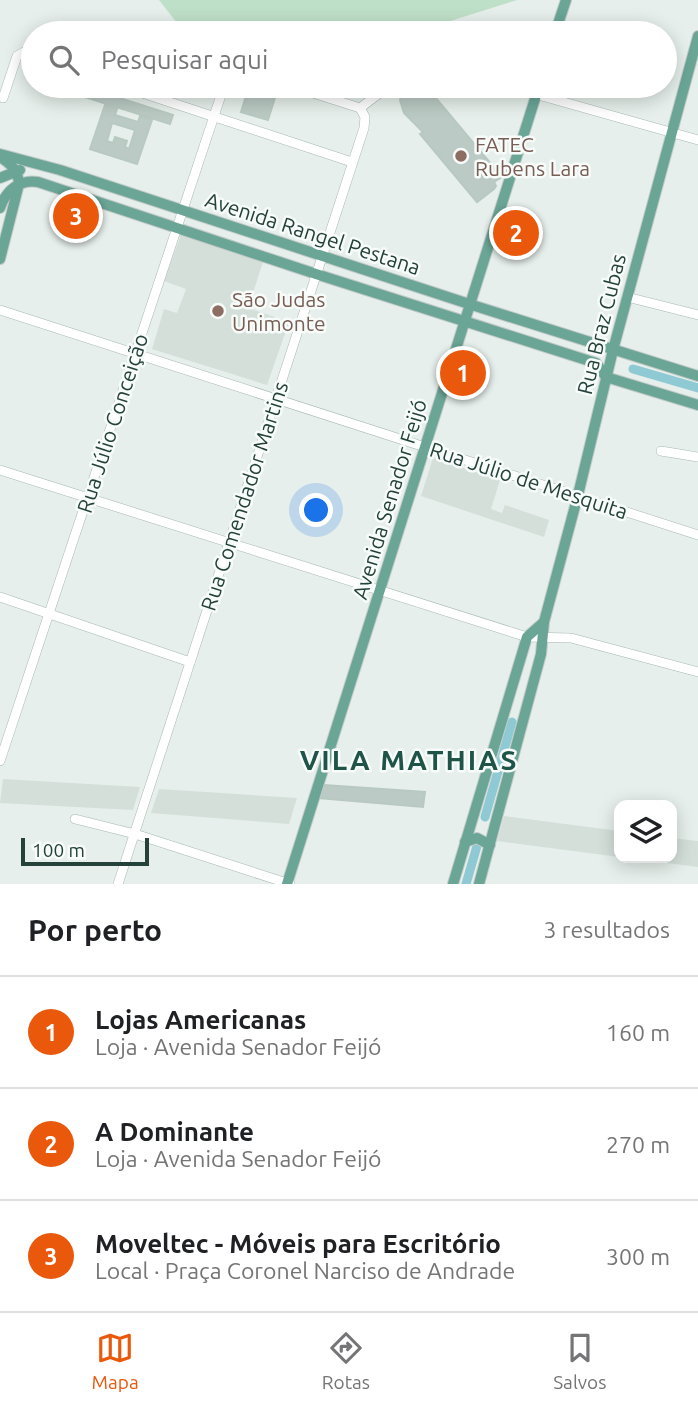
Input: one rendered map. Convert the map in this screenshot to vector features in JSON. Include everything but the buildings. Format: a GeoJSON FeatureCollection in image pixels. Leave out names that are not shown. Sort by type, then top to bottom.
{"type":"FeatureCollection","features":[{"type":"Feature","properties":{"kind":"main road"},"geometry":{"type":"LineString","coordinates":[[559,21],[566,0]]}},
{"type":"Feature","properties":{"kind":"main road","name":"Rua Braz Cubas"},"geometry":{"type":"LineString","coordinates":[[479,884],[527,704],[544,622],[606,377],[698,36]]}},
{"type":"Feature","properties":{"kind":"main road","name":"Avenida Senador Feijó"},"geometry":{"type":"LineString","coordinates":[[288,884],[535,98]]}},
{"type":"Feature","properties":{"kind":"main road"},"geometry":{"type":"LineString","coordinates":[[0,155],[16,171],[20,185],[0,258]]}},
{"type":"Feature","properties":{"kind":"main road","name":"Avenida Rangel Pestana"},"geometry":{"type":"LineString","coordinates":[[0,155],[52,168],[698,376]]}},
{"type":"Feature","properties":{"kind":"main road"},"geometry":{"type":"LineString","coordinates":[[1,177],[36,167],[52,168]]}},
{"type":"Feature","properties":{"kind":"main road"},"geometry":{"type":"LineString","coordinates":[[1,177],[20,185]]}},
{"type":"Feature","properties":{"kind":"main road"},"geometry":{"type":"LineString","coordinates":[[0,208],[3,200],[20,185]]}},
{"type":"Feature","properties":{"kind":"main road","name":"Avenida Rangel Pestana"},"geometry":{"type":"LineString","coordinates":[[20,185],[176,228],[596,363],[606,377]]}},
{"type":"Feature","properties":{"kind":"main road"},"geometry":{"type":"LineString","coordinates":[[606,377],[698,405]]}},
{"type":"Feature","properties":{"kind":"main road"},"geometry":{"type":"LineString","coordinates":[[453,884],[527,637],[544,622]]}},
{"type":"Feature","properties":{"kind":"main road"},"geometry":{"type":"LineString","coordinates":[[508,698],[517,706],[527,704]]}},
{"type":"Feature","properties":{"kind":"main road"},"geometry":{"type":"LineString","coordinates":[[502,718],[513,715],[522,723]]}},
{"type":"Feature","properties":{"kind":"main road"},"geometry":{"type":"LineString","coordinates":[[474,813],[480,824],[491,824],[496,820]]}},
{"type":"Feature","properties":{"kind":"main road"},"geometry":{"type":"LineString","coordinates":[[465,842],[477,838],[490,845]]}},
{"type":"Feature","properties":{"kind":"street"},"geometry":{"type":"LineString","coordinates":[[3,98],[17,56],[21,54]]}},
{"type":"Feature","properties":{"kind":"street"},"geometry":{"type":"LineString","coordinates":[[159,98],[352,162]]}},
{"type":"Feature","properties":{"kind":"street","name":"Rua Júlio Conceição"},"geometry":{"type":"LineString","coordinates":[[0,761],[220,98]]}},
{"type":"Feature","properties":{"kind":"street"},"geometry":{"type":"LineString","coordinates":[[329,98],[360,108],[373,98]]}},
{"type":"Feature","properties":{"kind":"street"},"geometry":{"type":"LineString","coordinates":[[563,98],[698,140]]}},
{"type":"Feature","properties":{"kind":"street","name":"Rua Comendador Martins"},"geometry":{"type":"LineString","coordinates":[[118,884],[364,124],[365,117],[360,108]]}},
{"type":"Feature","properties":{"kind":"street"},"geometry":{"type":"LineString","coordinates":[[627,297],[698,315]]}},
{"type":"Feature","properties":{"kind":"street","name":"Rua Júlio de Mesquita"},"geometry":{"type":"LineString","coordinates":[[0,310],[698,536]]}},
{"type":"Feature","properties":{"kind":"street"},"geometry":{"type":"LineString","coordinates":[[661,451],[698,457]]}},
{"type":"Feature","properties":{"kind":"street"},"geometry":{"type":"LineString","coordinates":[[0,470],[527,637],[571,638],[698,672]]}},
{"type":"Feature","properties":{"kind":"street"},"geometry":{"type":"LineString","coordinates":[[0,597],[190,662]]}},
{"type":"Feature","properties":{"kind":"street"},"geometry":{"type":"LineString","coordinates":[[75,819],[135,834],[288,884]]}},
{"type":"Feature","properties":{"kind":"shaded area","name":"São Judas Unimonte"},"geometry":{"type":"Polygon","coordinates":[[[181,235],[263,262],[248,308],[289,322],[267,385],[152,349],[164,309],[177,313],[186,289],[164,281],[181,235]]]}},
{"type":"Feature","properties":{"kind":"shaded area"},"geometry":{"type":"Polygon","coordinates":[[[433,458],[500,480],[491,509],[502,513],[505,505],[549,520],[544,537],[421,496],[433,458]]]}},
{"type":"Feature","properties":{"kind":"shaded area"},"geometry":{"type":"Polygon","coordinates":[[[3,779],[140,787],[133,810],[0,803],[3,779]]]}},
{"type":"Feature","properties":{"kind":"shaded area"},"geometry":{"type":"Polygon","coordinates":[[[159,789],[297,798],[289,824],[151,813],[159,789]]]}},
{"type":"Feature","properties":{"kind":"shaded area"},"geometry":{"type":"Polygon","coordinates":[[[504,816],[614,830],[614,856],[497,841],[504,816]]]}},
{"type":"Feature","properties":{"kind":"shaded area"},"geometry":{"type":"Polygon","coordinates":[[[677,839],[698,841],[698,867],[666,863],[677,863],[677,839]]]}},
{"type":"Feature","properties":{"kind":"green space"},"geometry":{"type":"Polygon","coordinates":[[[159,0],[517,0],[450,21],[176,21],[159,0]]]}},
{"type":"Feature","properties":{"kind":"waterway"},"geometry":{"type":"LineString","coordinates":[[633,369],[698,388]]}},
{"type":"Feature","properties":{"kind":"waterway"},"geometry":{"type":"LineString","coordinates":[[485,817],[512,722]]}},
{"type":"Feature","properties":{"kind":"waterway"},"geometry":{"type":"LineString","coordinates":[[466,884],[477,846]]}},
{"type":"Feature","properties":{"kind":"place","name":"FATEC Rubens Lara"},"geometry":{"type":"Point","coordinates":[461,156]}},
{"type":"Feature","properties":{"kind":"place","name":"Moveltec - Móveis para Escritório"},"geometry":{"type":"Point","coordinates":[76,216]}},
{"type":"Feature","properties":{"kind":"place","name":"A Dominante"},"geometry":{"type":"Point","coordinates":[516,233]}},
{"type":"Feature","properties":{"kind":"place","name":"São Judas Unimonte"},"geometry":{"type":"Point","coordinates":[218,311]}},
{"type":"Feature","properties":{"kind":"place","name":"Lojas Americanas"},"geometry":{"type":"Point","coordinates":[463,373]}},
{"type":"Feature","properties":{"kind":"district","name":"VILA MATHIAS"},"geometry":{"type":"Point","coordinates":[409,759]}}]}
